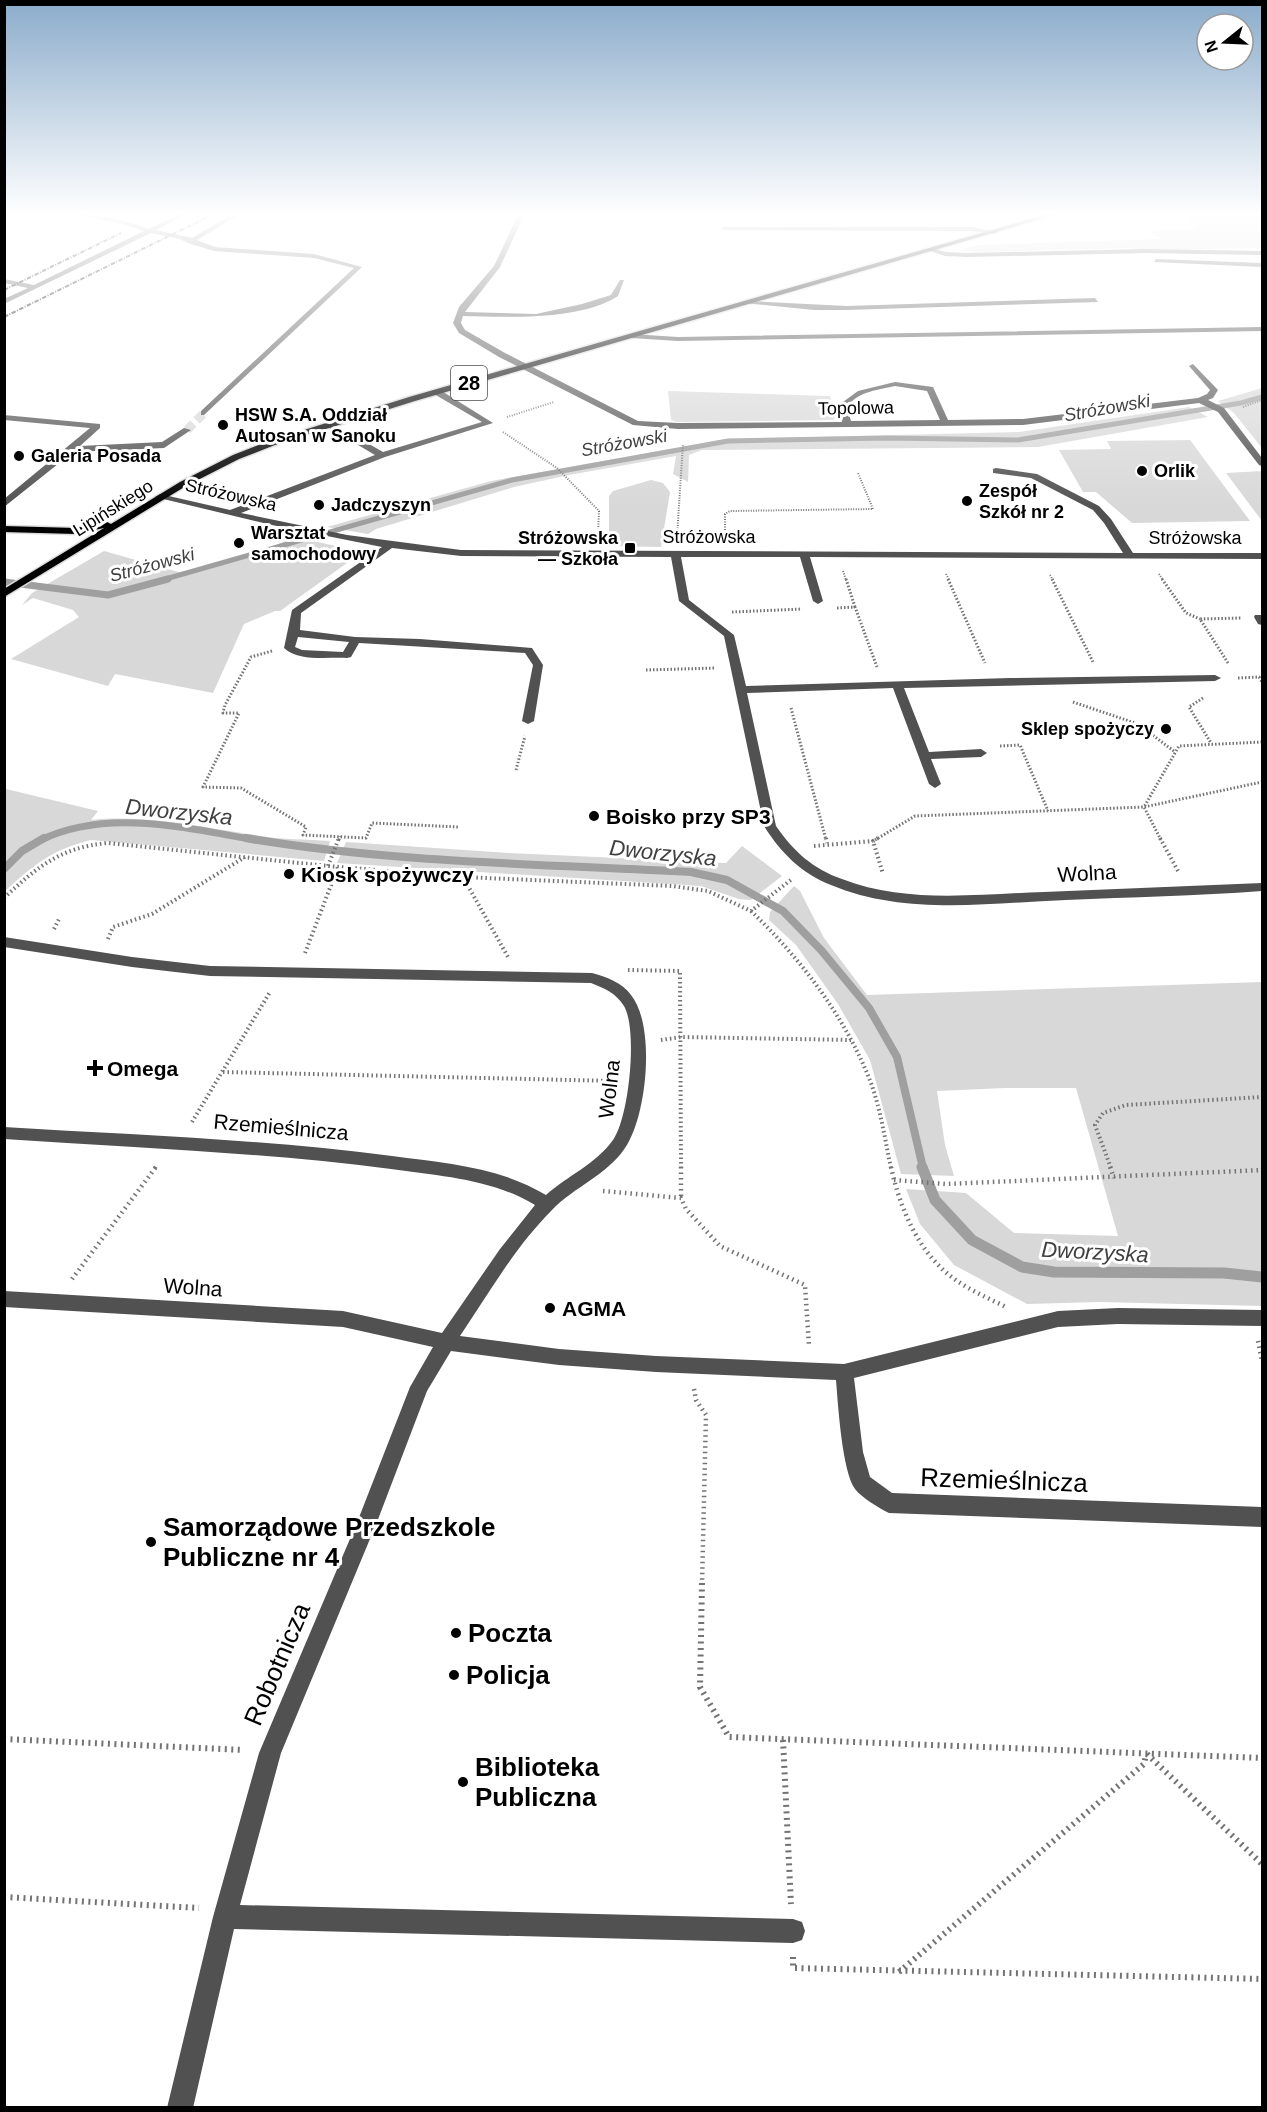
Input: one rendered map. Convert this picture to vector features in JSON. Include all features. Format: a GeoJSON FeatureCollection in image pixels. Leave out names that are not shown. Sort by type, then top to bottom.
{"type":"FeatureCollection","features":[{"type":"Feature","properties":{"kind":"main road","name":"Lipińskiego"},"geometry":{"type":"LineString","coordinates":[[4,594],[160,497],[236,457],[329,424],[717,312]]}},
{"type":"Feature","properties":{"kind":"main road","name":"28"},"geometry":{"type":"LineString","coordinates":[[4,529],[84,530],[130,517]]}},
{"type":"Feature","properties":{"kind":"main road"},"geometry":{"type":"LineString","coordinates":[[34,531],[63,543],[52,565]]}},
{"type":"Feature","properties":{"kind":"street"},"geometry":{"type":"LineString","coordinates":[[204,413],[312,312]]}},
{"type":"Feature","properties":{"kind":"street"},"geometry":{"type":"LineString","coordinates":[[459,314],[536,316],[557,312]]}},
{"type":"Feature","properties":{"kind":"street","name":"Topolowa"},"geometry":{"type":"LineString","coordinates":[[459,314],[457,323],[462,331],[525,367],[636,423],[678,426],[1048,420],[1200,400],[1221,410],[1263,463]]}},
{"type":"Feature","properties":{"kind":"street"},"geometry":{"type":"LineString","coordinates":[[631,336],[678,339],[1263,329]]}},
{"type":"Feature","properties":{"kind":"street"},"geometry":{"type":"LineString","coordinates":[[1193,366],[1214,390],[1210,396],[1200,400]]}},
{"type":"Feature","properties":{"kind":"street"},"geometry":{"type":"LineString","coordinates":[[846,424],[844,409],[847,402],[878,387],[895,384],[930,389],[945,423]]}},
{"type":"Feature","properties":{"kind":"street"},"geometry":{"type":"LineString","coordinates":[[437,392],[489,423]]}},
{"type":"Feature","properties":{"kind":"street"},"geometry":{"type":"LineString","coordinates":[[4,417],[97,426],[4,504]]}},
{"type":"Feature","properties":{"kind":"street"},"geometry":{"type":"LineString","coordinates":[[231,514],[382,455],[489,423]]}},
{"type":"Feature","properties":{"kind":"street"},"geometry":{"type":"LineString","coordinates":[[329,424],[382,455]]}},
{"type":"Feature","properties":{"kind":"street","name":"Lipińskiego"},"geometry":{"type":"LineString","coordinates":[[71,449],[164,445],[187,430]]}},
{"type":"Feature","properties":{"kind":"street"},"geometry":{"type":"LineString","coordinates":[[996,471],[1012,471],[1035,476],[1096,508],[1108,520],[1130,556]]}},
{"type":"Feature","properties":{"kind":"street","name":"Stróżowska"},"geometry":{"type":"LineString","coordinates":[[160,497],[337,538],[388,547],[461,553],[1263,556]]}},
{"type":"Feature","properties":{"kind":"street"},"geometry":{"type":"LineString","coordinates":[[355,640],[347,655],[300,653],[289,648],[297,626],[296,612],[388,547]]}},
{"type":"Feature","properties":{"kind":"street","name":"Wolna"},"geometry":{"type":"LineString","coordinates":[[676,555],[684,601],[729,635],[767,814],[778,841],[805,867],[844,886],[924,902],[1263,887]]}},
{"type":"Feature","properties":{"kind":"street"},"geometry":{"type":"LineString","coordinates":[[805,555],[818,601]]}},
{"type":"Feature","properties":{"kind":"street"},"geometry":{"type":"LineString","coordinates":[[293,633],[355,640],[528,650],[538,665],[528,721]]}},
{"type":"Feature","properties":{"kind":"street"},"geometry":{"type":"LineString","coordinates":[[741,690],[993,681],[1215,678]]}},
{"type":"Feature","properties":{"kind":"street"},"geometry":{"type":"LineString","coordinates":[[897,685],[934,784]]}},
{"type":"Feature","properties":{"kind":"street"},"geometry":{"type":"LineString","coordinates":[[925,756],[981,753]]}},
{"type":"Feature","properties":{"kind":"street","name":"Wolna"},"geometry":{"type":"LineString","coordinates":[[4,942],[64,950],[105,960],[157,968],[592,978],[616,987],[628,999],[636,1019],[637,1043],[637,1081],[627,1131],[611,1153],[547,1204],[506,1254],[446,1342],[343,1319],[4,1299]]}},
{"type":"Feature","properties":{"kind":"street","name":"Rzemieślnicza"},"geometry":{"type":"LineString","coordinates":[[4,1133],[334,1155],[462,1172],[519,1187],[547,1204]]}},
{"type":"Feature","properties":{"kind":"street"},"geometry":{"type":"LineString","coordinates":[[446,1342],[559,1357],[645,1364],[844,1372],[1038,1323],[1058,1320],[1118,1316],[1263,1318]]}},
{"type":"Feature","properties":{"kind":"street","name":"Robotnicza"},"geometry":{"type":"LineString","coordinates":[[180,2108],[225,1917],[270,1753],[368,1522],[419,1388],[446,1342]]}},
{"type":"Feature","properties":{"kind":"street","name":"Rzemieślnicza"},"geometry":{"type":"LineString","coordinates":[[844,1372],[853,1452],[862,1483],[889,1503],[1263,1517]]}},
{"type":"Feature","properties":{"kind":"street"},"geometry":{"type":"LineString","coordinates":[[225,1917],[793,1931]]}},
{"type":"Feature","properties":{"kind":"path"},"geometry":{"type":"LineString","coordinates":[[489,423],[578,395]]}},
{"type":"Feature","properties":{"kind":"path"},"geometry":{"type":"LineString","coordinates":[[489,423],[557,468],[599,511],[597,555]]}},
{"type":"Feature","properties":{"kind":"path"},"geometry":{"type":"LineString","coordinates":[[676,555],[683,446]]}},
{"type":"Feature","properties":{"kind":"path"},"geometry":{"type":"LineString","coordinates":[[717,541],[725,531],[725,514],[730,511],[873,509],[858,473]]}},
{"type":"Feature","properties":{"kind":"path"},"geometry":{"type":"LineString","coordinates":[[1155,568],[1186,613],[1200,619]]}},
{"type":"Feature","properties":{"kind":"path"},"geometry":{"type":"LineString","coordinates":[[942,569],[952,585],[993,681]]}},
{"type":"Feature","properties":{"kind":"path"},"geometry":{"type":"LineString","coordinates":[[1047,569],[1101,679]]}},
{"type":"Feature","properties":{"kind":"path"},"geometry":{"type":"LineString","coordinates":[[834,608],[855,607],[884,686]]}},
{"type":"Feature","properties":{"kind":"path"},"geometry":{"type":"LineString","coordinates":[[722,612],[802,609]]}},
{"type":"Feature","properties":{"kind":"path"},"geometry":{"type":"LineString","coordinates":[[289,648],[251,657],[225,705],[223,713],[238,713],[203,786],[241,788],[306,827],[303,835],[339,839],[366,838],[372,823],[459,827]]}},
{"type":"Feature","properties":{"kind":"path"},"geometry":{"type":"LineString","coordinates":[[646,670],[723,668]]}},
{"type":"Feature","properties":{"kind":"path"},"geometry":{"type":"LineString","coordinates":[[1238,678],[1259,677],[1262,682]]}},
{"type":"Feature","properties":{"kind":"path"},"geometry":{"type":"LineString","coordinates":[[789,700],[827,843]]}},
{"type":"Feature","properties":{"kind":"path"},"geometry":{"type":"LineString","coordinates":[[1066,700],[1138,724],[1175,752]]}},
{"type":"Feature","properties":{"kind":"path"},"geometry":{"type":"LineString","coordinates":[[516,770],[524,737]]}},
{"type":"Feature","properties":{"kind":"path"},"geometry":{"type":"LineString","coordinates":[[1144,807],[1179,746],[1262,743]]}},
{"type":"Feature","properties":{"kind":"path"},"geometry":{"type":"LineString","coordinates":[[981,753],[979,747],[1020,746],[1048,811]]}},
{"type":"Feature","properties":{"kind":"path"},"geometry":{"type":"LineString","coordinates":[[808,847],[827,843],[873,841],[915,816],[1144,807],[1263,782]]}},
{"type":"Feature","properties":{"kind":"path"},"geometry":{"type":"LineString","coordinates":[[1144,807],[1188,891]]}},
{"type":"Feature","properties":{"kind":"path"},"geometry":{"type":"LineString","coordinates":[[328,866],[339,839]]}},
{"type":"Feature","properties":{"kind":"path"},"geometry":{"type":"LineString","coordinates":[[873,841],[885,882]]}},
{"type":"Feature","properties":{"kind":"path"},"geometry":{"type":"LineString","coordinates":[[4,898],[55,854],[92,843],[462,877],[672,886],[708,891],[751,911],[778,935],[852,1040],[871,1084],[882,1121],[903,1212],[922,1245],[952,1278],[1038,1323]]}},
{"type":"Feature","properties":{"kind":"path"},"geometry":{"type":"LineString","coordinates":[[107,942],[113,927],[152,914],[246,857]]}},
{"type":"Feature","properties":{"kind":"path"},"geometry":{"type":"LineString","coordinates":[[301,962],[338,867]]}},
{"type":"Feature","properties":{"kind":"path"},"geometry":{"type":"LineString","coordinates":[[751,911],[798,874]]}},
{"type":"Feature","properties":{"kind":"path"},"geometry":{"type":"LineString","coordinates":[[462,877],[517,976]]}},
{"type":"Feature","properties":{"kind":"path"},"geometry":{"type":"LineString","coordinates":[[58,919],[52,931],[63,933]]}},
{"type":"Feature","properties":{"kind":"path"},"geometry":{"type":"LineString","coordinates":[[189,1127],[271,991]]}},
{"type":"Feature","properties":{"kind":"path"},"geometry":{"type":"LineString","coordinates":[[637,1043],[681,1037],[852,1040]]}},
{"type":"Feature","properties":{"kind":"path"},"geometry":{"type":"LineString","coordinates":[[681,1037],[681,1198],[686,1209],[720,1246],[805,1285],[810,1358]]}},
{"type":"Feature","properties":{"kind":"path"},"geometry":{"type":"LineString","coordinates":[[223,1072],[615,1081]]}},
{"type":"Feature","properties":{"kind":"path"},"geometry":{"type":"LineString","coordinates":[[1114,1178],[1095,1125],[1102,1113],[1126,1105],[1263,1097]]}},
{"type":"Feature","properties":{"kind":"path"},"geometry":{"type":"LineString","coordinates":[[55,1301],[159,1161]]}},
{"type":"Feature","properties":{"kind":"path"},"geometry":{"type":"LineString","coordinates":[[894,1180],[946,1184],[1263,1170]]}},
{"type":"Feature","properties":{"kind":"path"},"geometry":{"type":"LineString","coordinates":[[599,1191],[681,1198]]}},
{"type":"Feature","properties":{"kind":"path"},"geometry":{"type":"LineString","coordinates":[[694,1386],[696,1400],[706,1415],[700,1687],[729,1737],[1263,1758]]}},
{"type":"Feature","properties":{"kind":"path"},"geometry":{"type":"LineString","coordinates":[[4,1739],[245,1750]]}},
{"type":"Feature","properties":{"kind":"path"},"geometry":{"type":"LineString","coordinates":[[783,1740],[793,1968],[1263,1979]]}},
{"type":"Feature","properties":{"kind":"path"},"geometry":{"type":"LineString","coordinates":[[1146,1754],[1263,1864]]}},
{"type":"Feature","properties":{"kind":"path"},"geometry":{"type":"LineString","coordinates":[[899,1972],[1144,1764],[1146,1754]]}},
{"type":"Feature","properties":{"kind":"path"},"geometry":{"type":"LineString","coordinates":[[4,1897],[200,1908]]}},
{"type":"Feature","properties":{"kind":"shaded area"},"geometry":{"type":"Polygon","coordinates":[[[1262,388],[1262,448],[1234,413],[1218,401],[1262,388]]]}},
{"type":"Feature","properties":{"kind":"shaded area"},"geometry":{"type":"Polygon","coordinates":[[[668,391],[830,396],[835,418],[833,420],[677,422],[671,420],[668,391]]]}},
{"type":"Feature","properties":{"kind":"shaded area"},"geometry":{"type":"Polygon","coordinates":[[[1189,407],[1208,417],[1038,447],[702,450],[689,455],[688,482],[673,474],[676,456],[514,487],[376,529],[368,534],[327,527],[491,481],[726,439],[1019,432],[1189,407]]]}},
{"type":"Feature","properties":{"kind":"shaded area","name":"Orlik"},"geometry":{"type":"Polygon","coordinates":[[[1190,440],[1250,521],[1132,523],[1096,492],[1083,492],[1059,450],[1111,449],[1107,441],[1190,440]]]}},
{"type":"Feature","properties":{"kind":"shaded area"},"geometry":{"type":"Polygon","coordinates":[[[1262,471],[1262,521],[1226,473],[1262,471]]]}},
{"type":"Feature","properties":{"kind":"shaded area"},"geometry":{"type":"Polygon","coordinates":[[[651,480],[663,483],[670,492],[661,547],[609,546],[609,496],[613,491],[651,480]]]}},
{"type":"Feature","properties":{"kind":"shaded area"},"geometry":{"type":"Polygon","coordinates":[[[295,537],[354,550],[354,558],[280,611],[244,624],[213,693],[115,674],[108,686],[11,659],[79,617],[73,610],[33,598],[22,605],[32,593],[104,551],[182,573],[259,552],[295,537]]]}},
{"type":"Feature","properties":{"kind":"shaded area"},"geometry":{"type":"Polygon","coordinates":[[[6,789],[98,811],[91,820],[155,820],[269,837],[330,841],[324,861],[91,840],[54,853],[25,873],[5,891],[6,789]]]}},
{"type":"Feature","properties":{"kind":"shaded area"},"geometry":{"type":"Polygon","coordinates":[[[346,842],[509,853],[726,863],[742,846],[782,876],[751,900],[739,899],[701,886],[337,863],[346,842]]]}},
{"type":"Feature","properties":{"kind":"shaded area"},"geometry":{"type":"Polygon","coordinates":[[[794,886],[800,891],[824,938],[867,995],[1262,982],[1262,1306],[1100,1302],[1027,1304],[954,1265],[920,1224],[906,1189],[966,1193],[1014,1233],[1118,1236],[1076,1088],[937,1091],[945,1145],[954,1176],[901,1174],[870,1060],[838,1004],[796,945],[769,920],[770,912],[794,886]]]}},
{"type":"Feature","properties":{"kind":"waterway","name":"Stróżowski"},"geometry":{"type":"LineString","coordinates":[[162,580],[512,480],[728,441],[887,438],[1018,440],[1241,403],[1262,397]]}},
{"type":"Feature","properties":{"kind":"waterway","name":"Stróżowski"},"geometry":{"type":"LineString","coordinates":[[4,582],[108,595],[168,579]]}},
{"type":"Feature","properties":{"kind":"waterway","name":"Dworzyska"},"geometry":{"type":"LineString","coordinates":[[41,840],[66,830],[119,823],[175,826],[255,840]]}},
{"type":"Feature","properties":{"kind":"waterway","name":"Dworzyska"},"geometry":{"type":"LineString","coordinates":[[4,869],[22,851],[44,838]]}},
{"type":"Feature","properties":{"kind":"waterway","name":"Dworzyska"},"geometry":{"type":"LineString","coordinates":[[246,838],[412,858],[691,872],[727,880],[783,911],[821,950],[869,1008],[897,1057],[923,1168]]}},
{"type":"Feature","properties":{"kind":"waterway","name":"Dworzyska"},"geometry":{"type":"LineString","coordinates":[[922,1167],[935,1200],[972,1240],[1022,1267],[1054,1272],[1224,1273],[1262,1277]]}},
{"type":"Feature","properties":{"kind":"tunnel"},"geometry":{"type":"LineString","coordinates":[[187,430],[204,413]]}},
{"type":"Feature","properties":{"kind":"railway"},"geometry":{"type":"LineString","coordinates":[[4,317],[15,312]]}},
{"type":"Feature","properties":{"kind":"place","name":"HSW S.A. Oddział Autosan w Sanoku"},"geometry":{"type":"Point","coordinates":[223,425]}},
{"type":"Feature","properties":{"kind":"place","name":"Galeria Posada"},"geometry":{"type":"Point","coordinates":[19,456]}},
{"type":"Feature","properties":{"kind":"place","name":"Orlik"},"geometry":{"type":"Point","coordinates":[1142,471]}},
{"type":"Feature","properties":{"kind":"place","name":"Zespół Szkół nr 2"},"geometry":{"type":"Point","coordinates":[967,501]}},
{"type":"Feature","properties":{"kind":"place","name":"Jadczyszyn"},"geometry":{"type":"Point","coordinates":[319,505]}},
{"type":"Feature","properties":{"kind":"place","name":"Warsztat samochodowy"},"geometry":{"type":"Point","coordinates":[239,543]}},
{"type":"Feature","properties":{"kind":"place","name":"Stróżowska — Szkoła"},"geometry":{"type":"Point","coordinates":[630,548]}},
{"type":"Feature","properties":{"kind":"place","name":"Sklep spożyczy"},"geometry":{"type":"Point","coordinates":[1166,729]}},
{"type":"Feature","properties":{"kind":"place","name":"Boisko przy SP3"},"geometry":{"type":"Point","coordinates":[594,816]}},
{"type":"Feature","properties":{"kind":"place","name":"Kiosk spożywczy"},"geometry":{"type":"Point","coordinates":[289,874]}},
{"type":"Feature","properties":{"kind":"place","name":"Omega"},"geometry":{"type":"Point","coordinates":[95,1068]}},
{"type":"Feature","properties":{"kind":"place","name":"AGMA"},"geometry":{"type":"Point","coordinates":[550,1308]}},
{"type":"Feature","properties":{"kind":"place","name":"Samorządowe Przedszkole Publiczne nr 4"},"geometry":{"type":"Point","coordinates":[151,1542]}},
{"type":"Feature","properties":{"kind":"place","name":"Poczta"},"geometry":{"type":"Point","coordinates":[456,1633]}},
{"type":"Feature","properties":{"kind":"place","name":"Policja"},"geometry":{"type":"Point","coordinates":[454,1675]}},
{"type":"Feature","properties":{"kind":"place","name":"Biblioteka Publiczna"},"geometry":{"type":"Point","coordinates":[463,1782]}}]}
